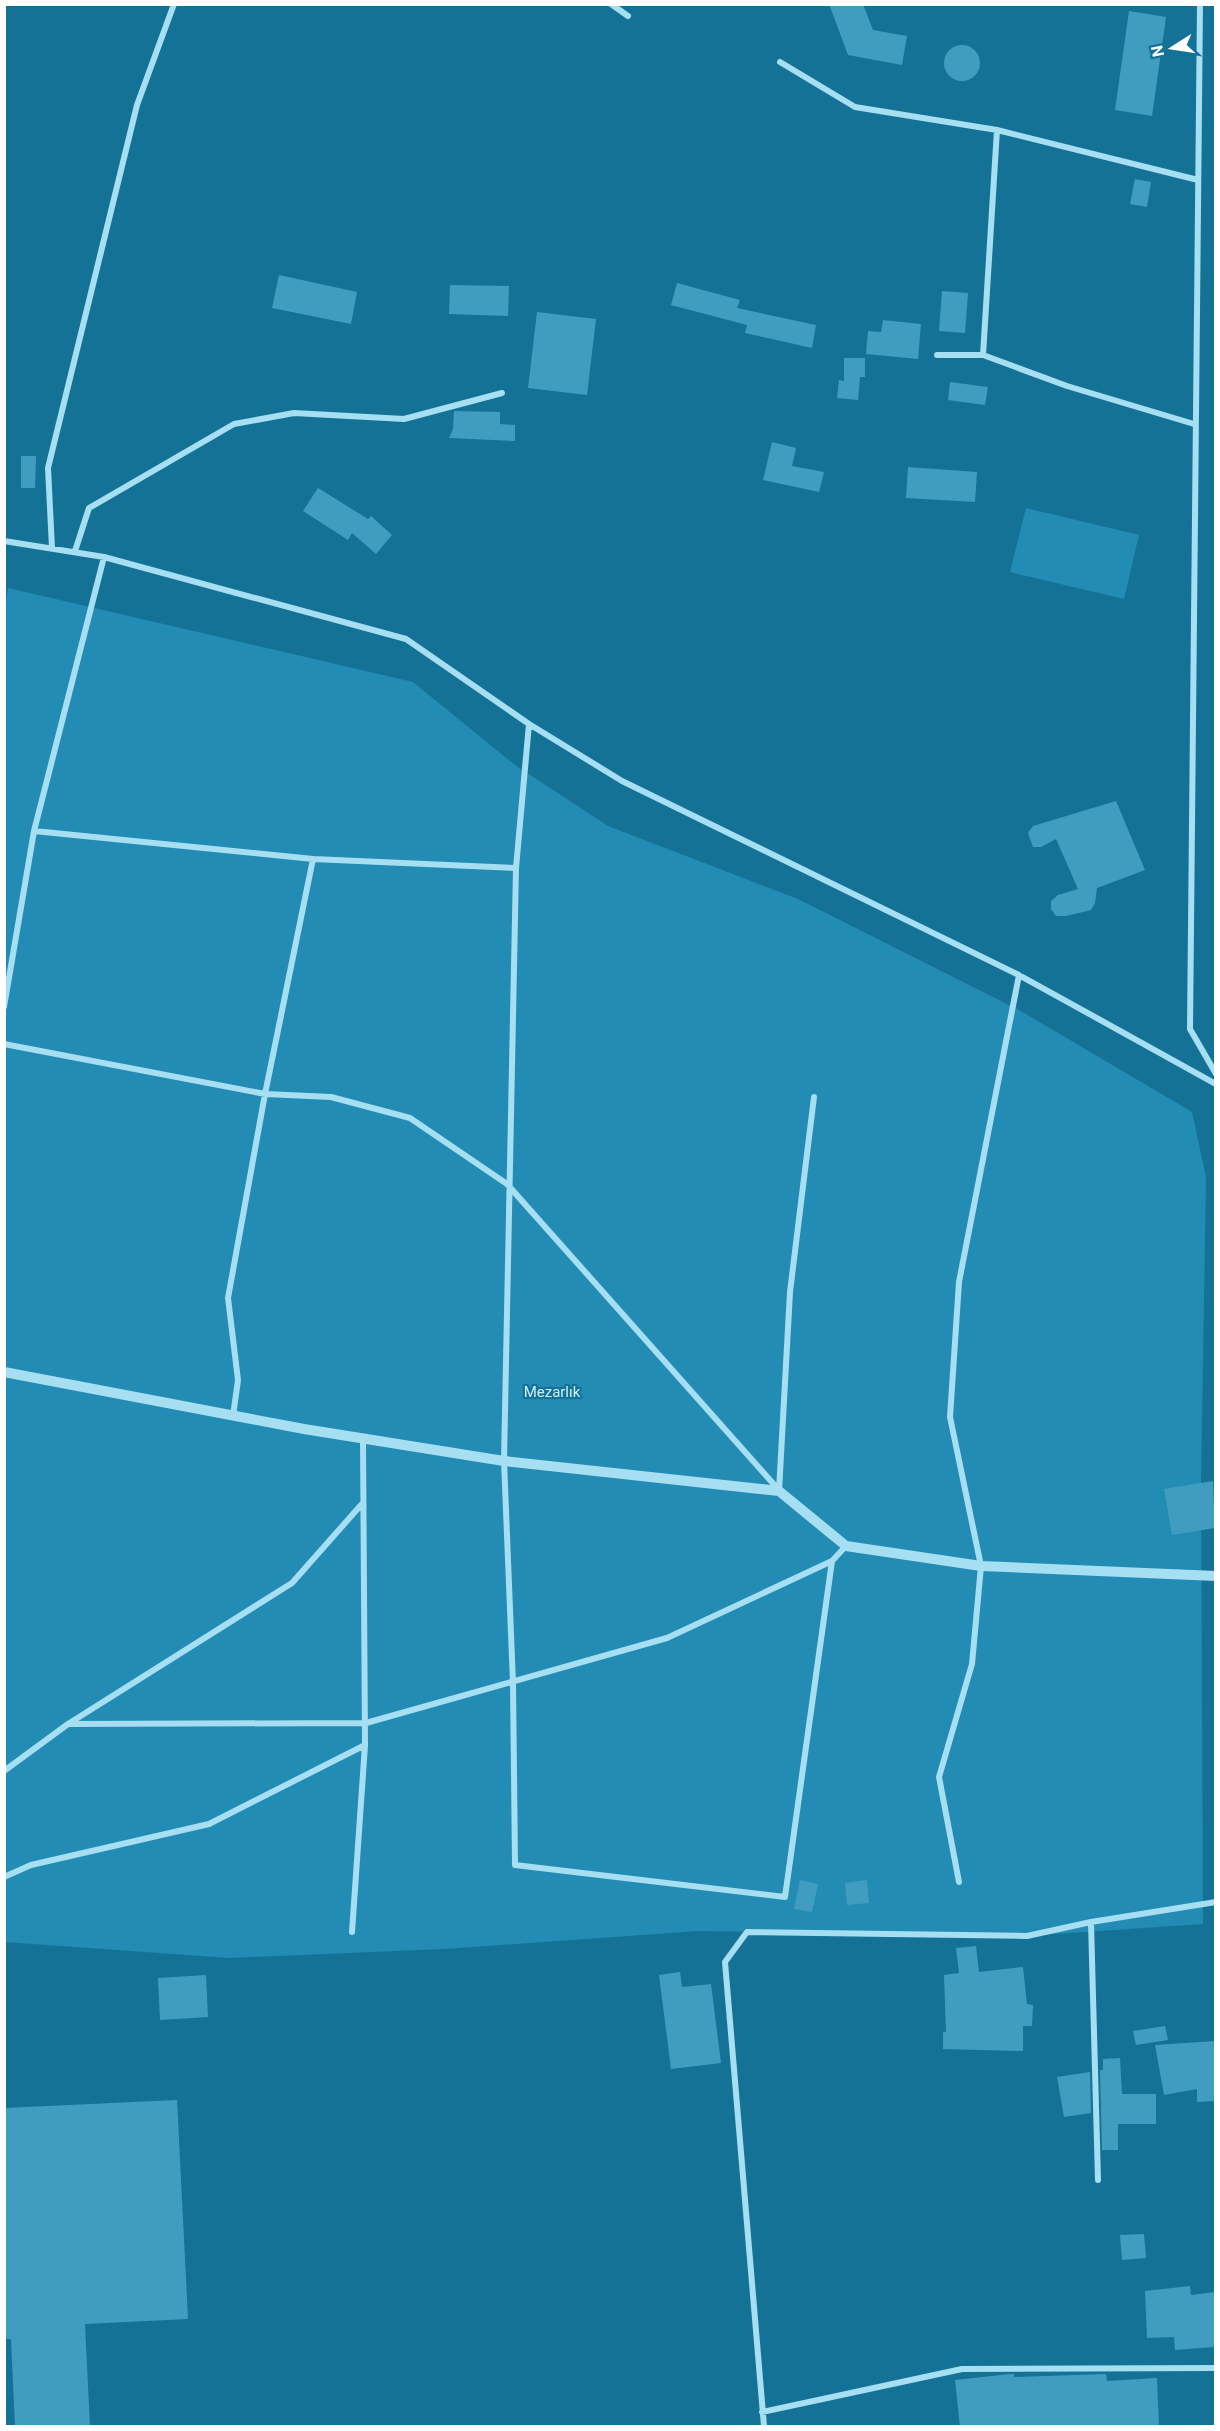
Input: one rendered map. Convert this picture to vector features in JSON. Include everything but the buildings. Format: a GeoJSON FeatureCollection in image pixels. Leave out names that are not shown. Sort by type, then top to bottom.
{"type":"FeatureCollection","features":[{"type":"Feature","properties":{"kind":"street"},"geometry":{"type":"LineString","coordinates":[[52,548],[48,468],[136,105],[174,4]]}},
{"type":"Feature","properties":{"kind":"street"},"geometry":{"type":"LineString","coordinates":[[611,4],[628,16]]}},
{"type":"Feature","properties":{"kind":"street"},"geometry":{"type":"LineString","coordinates":[[1200,4],[1194,424],[1190,1029],[1215,1074]]}},
{"type":"Feature","properties":{"kind":"street"},"geometry":{"type":"LineString","coordinates":[[780,62],[855,106],[997,130],[1198,180]]}},
{"type":"Feature","properties":{"kind":"street"},"geometry":{"type":"LineString","coordinates":[[983,355],[997,130]]}},
{"type":"Feature","properties":{"kind":"street"},"geometry":{"type":"LineString","coordinates":[[937,355],[983,355],[1067,386],[1194,424]]}},
{"type":"Feature","properties":{"kind":"street"},"geometry":{"type":"LineString","coordinates":[[75,550],[88,508],[234,424],[294,413],[404,419],[502,393]]}},
{"type":"Feature","properties":{"kind":"street"},"geometry":{"type":"LineString","coordinates":[[4,541],[75,550],[104,557],[406,639],[529,724],[622,781],[1019,975],[1215,1084]]}},
{"type":"Feature","properties":{"kind":"street"},"geometry":{"type":"LineString","coordinates":[[4,1007],[34,831],[104,557]]}},
{"type":"Feature","properties":{"kind":"street"},"geometry":{"type":"LineString","coordinates":[[529,724],[516,868],[507,1184],[504,1461],[513,1683],[515,1865],[785,1898],[832,1561]]}},
{"type":"Feature","properties":{"kind":"street"},"geometry":{"type":"LineString","coordinates":[[34,831],[313,859],[516,868]]}},
{"type":"Feature","properties":{"kind":"street"},"geometry":{"type":"LineString","coordinates":[[233,1416],[238,1380],[228,1298],[265,1094],[313,859]]}},
{"type":"Feature","properties":{"kind":"street"},"geometry":{"type":"LineString","coordinates":[[959,1882],[939,1777],[972,1664],[981,1566],[950,1418],[959,1282],[1019,975]]}},
{"type":"Feature","properties":{"kind":"street"},"geometry":{"type":"LineString","coordinates":[[4,1044],[265,1094],[331,1097],[410,1118],[507,1184],[779,1491],[846,1546],[981,1566],[1215,1576]]}},
{"type":"Feature","properties":{"kind":"street"},"geometry":{"type":"LineString","coordinates":[[779,1491],[790,1292],[814,1097]]}},
{"type":"Feature","properties":{"kind":"street"},"geometry":{"type":"LineString","coordinates":[[4,1372],[233,1416],[504,1461],[779,1491]]}},
{"type":"Feature","properties":{"kind":"street"},"geometry":{"type":"LineString","coordinates":[[352,1932],[366,1723],[363,1438]]}},
{"type":"Feature","properties":{"kind":"street"},"geometry":{"type":"LineString","coordinates":[[4,1771],[68,1724],[292,1583],[362,1505]]}},
{"type":"Feature","properties":{"kind":"street"},"geometry":{"type":"LineString","coordinates":[[68,1724],[366,1723],[667,1638],[832,1561],[846,1546]]}},
{"type":"Feature","properties":{"kind":"street"},"geometry":{"type":"LineString","coordinates":[[4,1877],[31,1865],[209,1824],[365,1745]]}},
{"type":"Feature","properties":{"kind":"street"},"geometry":{"type":"LineString","coordinates":[[764,2427],[725,1962],[747,1932],[1027,1936],[1091,1922],[1215,1902]]}},
{"type":"Feature","properties":{"kind":"street"},"geometry":{"type":"LineString","coordinates":[[1091,1922],[1098,2180]]}},
{"type":"Feature","properties":{"kind":"street"},"geometry":{"type":"LineString","coordinates":[[762,2412],[962,2369],[1215,2368]]}},
{"type":"Feature","properties":{"kind":"green space"},"geometry":{"type":"Polygon","coordinates":[[[1026,508],[1139,535],[1124,599],[1010,572],[1026,508]]]}},
{"type":"Feature","properties":{"kind":"green space","name":"Mezarlık"},"geometry":{"type":"Polygon","coordinates":[[[8,588],[413,682],[515,765],[608,826],[798,899],[1019,1010],[1192,1112],[1206,1177],[1201,1482],[1203,1924],[1027,1936],[699,1931],[444,1949],[229,1958],[5,1942],[4,614],[8,588]]]}}]}
